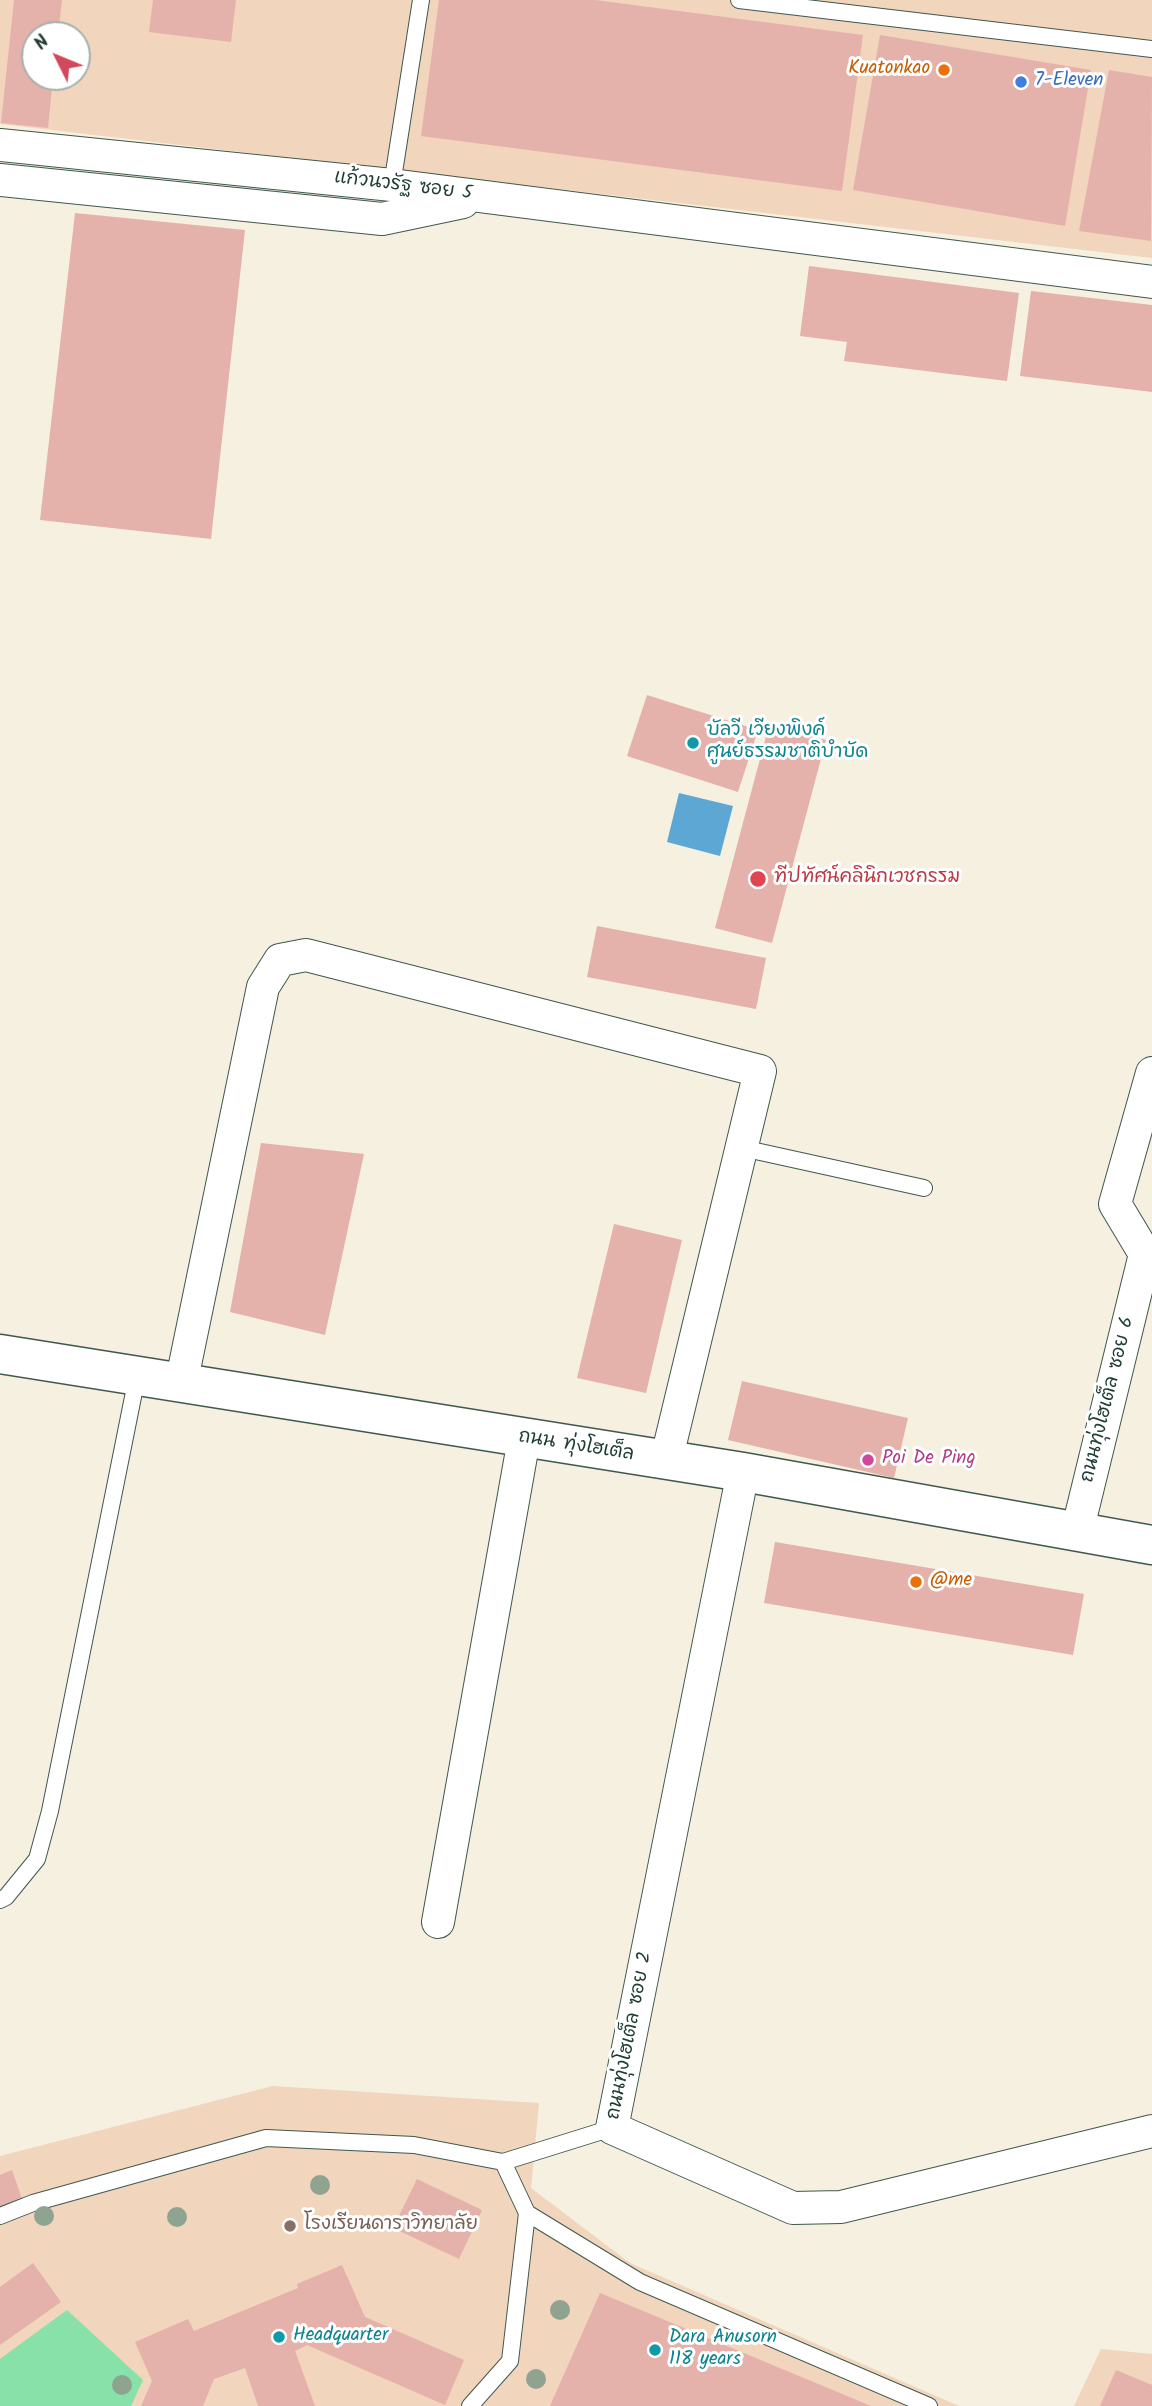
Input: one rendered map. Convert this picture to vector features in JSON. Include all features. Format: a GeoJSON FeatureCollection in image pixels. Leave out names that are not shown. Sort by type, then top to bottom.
{"type":"FeatureCollection","features":[{"type":"Feature","properties":{"kind":"street","name":"แก้วนวรัฐ ซอย 5"},"geometry":{"type":"LineString","coordinates":[[0,145],[485,197]]}},
{"type":"Feature","properties":{"kind":"street","name":"แก้วนวรัฐ ซอย 5"},"geometry":{"type":"LineString","coordinates":[[0,180],[382,219],[485,197]]}},
{"type":"Feature","properties":{"kind":"street"},"geometry":{"type":"LineString","coordinates":[[382,219],[392,185]]}},
{"type":"Feature","properties":{"kind":"street"},"geometry":{"type":"LineString","coordinates":[[485,197],[1152,282]]}},
{"type":"Feature","properties":{"kind":"street"},"geometry":{"type":"LineString","coordinates":[[181,1384],[263,987],[280,960],[306,955],[760,1071],[666,1461]]}},
{"type":"Feature","properties":{"kind":"street","name":"ถนนทุ่งโฮเต็ล ซอย 6"},"geometry":{"type":"LineString","coordinates":[[1077,1532],[1149,1254],[1115,1204],[1152,1073]]}},
{"type":"Feature","properties":{"kind":"street","name":"ถนน ทุ่งโฮเต็ล"},"geometry":{"type":"LineString","coordinates":[[0,1354],[743,1472],[1152,1545]]}},
{"type":"Feature","properties":{"kind":"street"},"geometry":{"type":"LineString","coordinates":[[438,1922],[524,1439]]}},
{"type":"Feature","properties":{"kind":"street","name":"ถนนทุ่งโฮเต็ล ซอย 2"},"geometry":{"type":"LineString","coordinates":[[743,1472],[612,2128],[793,2208],[841,2207],[1152,2131]]}},
{"type":"Feature","properties":{"kind":"lane"},"geometry":{"type":"LineString","coordinates":[[392,185],[421,0]]}},
{"type":"Feature","properties":{"kind":"lane"},"geometry":{"type":"LineString","coordinates":[[739,0],[1152,49]]}},
{"type":"Feature","properties":{"kind":"lane"},"geometry":{"type":"LineString","coordinates":[[742,1148],[924,1188]]}},
{"type":"Feature","properties":{"kind":"lane"},"geometry":{"type":"LineString","coordinates":[[0,1900],[6,1897],[37,1859],[50,1811],[137,1377]]}},
{"type":"Feature","properties":{"kind":"lane"},"geometry":{"type":"LineString","coordinates":[[0,2216],[33,2203],[266,2138],[414,2146],[503,2162],[612,2128]]}},
{"type":"Feature","properties":{"kind":"lane"},"geometry":{"type":"LineString","coordinates":[[470,2406],[510,2361],[527,2213],[503,2162]]}},
{"type":"Feature","properties":{"kind":"lane"},"geometry":{"type":"LineString","coordinates":[[527,2213],[640,2282],[929,2406]]}},
{"type":"Feature","properties":{"kind":"shaded area"},"geometry":{"type":"Polygon","coordinates":[[[0,0],[1152,0],[1152,258],[0,124],[0,0]]]}},
{"type":"Feature","properties":{"kind":"shaded area","name":"โรงเรียนดาราวิทยาลัย"},"geometry":{"type":"Polygon","coordinates":[[[273,2086],[539,2103],[531,2188],[630,2263],[959,2406],[0,2406],[0,2156],[273,2086]]]}},
{"type":"Feature","properties":{"kind":"shaded area"},"geometry":{"type":"Polygon","coordinates":[[[1101,2349],[1152,2354],[1152,2406],[1074,2406],[1101,2349]]]}},
{"type":"Feature","properties":{"kind":"green space"},"geometry":{"type":"Polygon","coordinates":[[[67,2310],[143,2380],[131,2406],[0,2406],[0,2359],[67,2310]]]}},
{"type":"Feature","properties":{"kind":"water"},"geometry":{"type":"Polygon","coordinates":[[[679,793],[733,806],[720,856],[667,842],[679,793]]]}},
{"type":"Feature","properties":{"kind":"building"},"geometry":{"type":"Polygon","coordinates":[[[14,0],[62,0],[60,21],[21,21],[21,91],[52,91],[48,128],[1,123],[14,0]]]}},
{"type":"Feature","properties":{"kind":"building"},"geometry":{"type":"Polygon","coordinates":[[[153,0],[236,0],[231,42],[149,32],[153,0]]]}},
{"type":"Feature","properties":{"kind":"building"},"geometry":{"type":"Polygon","coordinates":[[[439,0],[595,0],[863,35],[842,191],[421,136],[439,0]]]}},
{"type":"Feature","properties":{"kind":"building"},"geometry":{"type":"Polygon","coordinates":[[[880,35],[1091,70],[1065,226],[853,190],[880,35]]]}},
{"type":"Feature","properties":{"kind":"building"},"geometry":{"type":"Polygon","coordinates":[[[1109,70],[1152,77],[1151,241],[1079,231],[1109,70]]]}},
{"type":"Feature","properties":{"kind":"building"},"geometry":{"type":"Polygon","coordinates":[[[75,213],[245,230],[211,539],[40,520],[75,213]]]}},
{"type":"Feature","properties":{"kind":"building"},"geometry":{"type":"Polygon","coordinates":[[[809,266],[1019,293],[1007,381],[844,361],[847,342],[800,336],[809,266]]]}},
{"type":"Feature","properties":{"kind":"building"},"geometry":{"type":"Polygon","coordinates":[[[1031,291],[1152,305],[1152,392],[1020,376],[1031,291]]]}},
{"type":"Feature","properties":{"kind":"building","name":"บัลวี เวียงพิงค์ ศูนย์ธรรมชาติบำบัด"},"geometry":{"type":"Polygon","coordinates":[[[647,695],[758,730],[738,792],[627,756],[647,695]]]}},
{"type":"Feature","properties":{"kind":"building","name":"ทีปทัศน์คลินิกเวชกรรม"},"geometry":{"type":"Polygon","coordinates":[[[769,725],[826,740],[772,943],[715,928],[769,725]]]}},
{"type":"Feature","properties":{"kind":"building"},"geometry":{"type":"Polygon","coordinates":[[[597,926],[766,958],[756,1009],[587,977],[597,926]]]}},
{"type":"Feature","properties":{"kind":"building"},"geometry":{"type":"Polygon","coordinates":[[[261,1143],[364,1154],[325,1335],[230,1312],[261,1143]]]}},
{"type":"Feature","properties":{"kind":"building"},"geometry":{"type":"Polygon","coordinates":[[[614,1224],[682,1240],[646,1393],[577,1378],[614,1224]]]}},
{"type":"Feature","properties":{"kind":"building"},"geometry":{"type":"Polygon","coordinates":[[[742,1381],[908,1418],[894,1478],[728,1440],[742,1381]]]}},
{"type":"Feature","properties":{"kind":"building"},"geometry":{"type":"Polygon","coordinates":[[[775,1542],[1084,1594],[1073,1655],[764,1603],[775,1542]]]}},
{"type":"Feature","properties":{"kind":"building"},"geometry":{"type":"Polygon","coordinates":[[[12,2170],[23,2202],[0,2210],[0,2175],[12,2170]]]}},
{"type":"Feature","properties":{"kind":"building"},"geometry":{"type":"Polygon","coordinates":[[[417,2179],[482,2210],[459,2259],[393,2228],[417,2179]]]}},
{"type":"Feature","properties":{"kind":"building"},"geometry":{"type":"Polygon","coordinates":[[[33,2263],[61,2302],[0,2345],[0,2287],[33,2263]]]}},
{"type":"Feature","properties":{"kind":"building","name":"Headquarter"},"geometry":{"type":"Polygon","coordinates":[[[342,2265],[365,2317],[464,2360],[445,2405],[307,2345],[295,2351],[315,2406],[258,2406],[245,2368],[214,2379],[203,2406],[141,2406],[152,2381],[135,2342],[188,2319],[194,2331],[298,2288],[297,2284],[342,2265]]]}},
{"type":"Feature","properties":{"kind":"building","name":"Dara Anusorn 118 years"},"geometry":{"type":"Polygon","coordinates":[[[600,2293],[871,2406],[550,2406],[600,2293]]]}},
{"type":"Feature","properties":{"kind":"building"},"geometry":{"type":"Polygon","coordinates":[[[1116,2370],[1152,2385],[1152,2406],[1100,2406],[1116,2370]]]}},
{"type":"Feature","properties":{"kind":"place","name":"Kuatonkao"},"geometry":{"type":"Point","coordinates":[944,70]}},
{"type":"Feature","properties":{"kind":"place","name":"7-Eleven"},"geometry":{"type":"Point","coordinates":[1021,82]}},
{"type":"Feature","properties":{"kind":"place","name":"บัลวี เวียงพิงค์ ศูนย์ธรรมชาติบำบัด"},"geometry":{"type":"Point","coordinates":[693,743]}},
{"type":"Feature","properties":{"kind":"place","name":"ทีปทัศน์คลินิกเวชกรรม"},"geometry":{"type":"Point","coordinates":[758,879]}},
{"type":"Feature","properties":{"kind":"place","name":"Poi De Ping"},"geometry":{"type":"Point","coordinates":[868,1460]}},
{"type":"Feature","properties":{"kind":"place","name":"@me"},"geometry":{"type":"Point","coordinates":[916,1582]}},
{"type":"Feature","properties":{"kind":"place","name":"โรงเรียนดาราวิทยาลัย"},"geometry":{"type":"Point","coordinates":[290,2226]}},
{"type":"Feature","properties":{"kind":"place","name":"Headquarter"},"geometry":{"type":"Point","coordinates":[279,2337]}},
{"type":"Feature","properties":{"kind":"place","name":"Dara Anusorn 118 years"},"geometry":{"type":"Point","coordinates":[655,2350]}}]}
